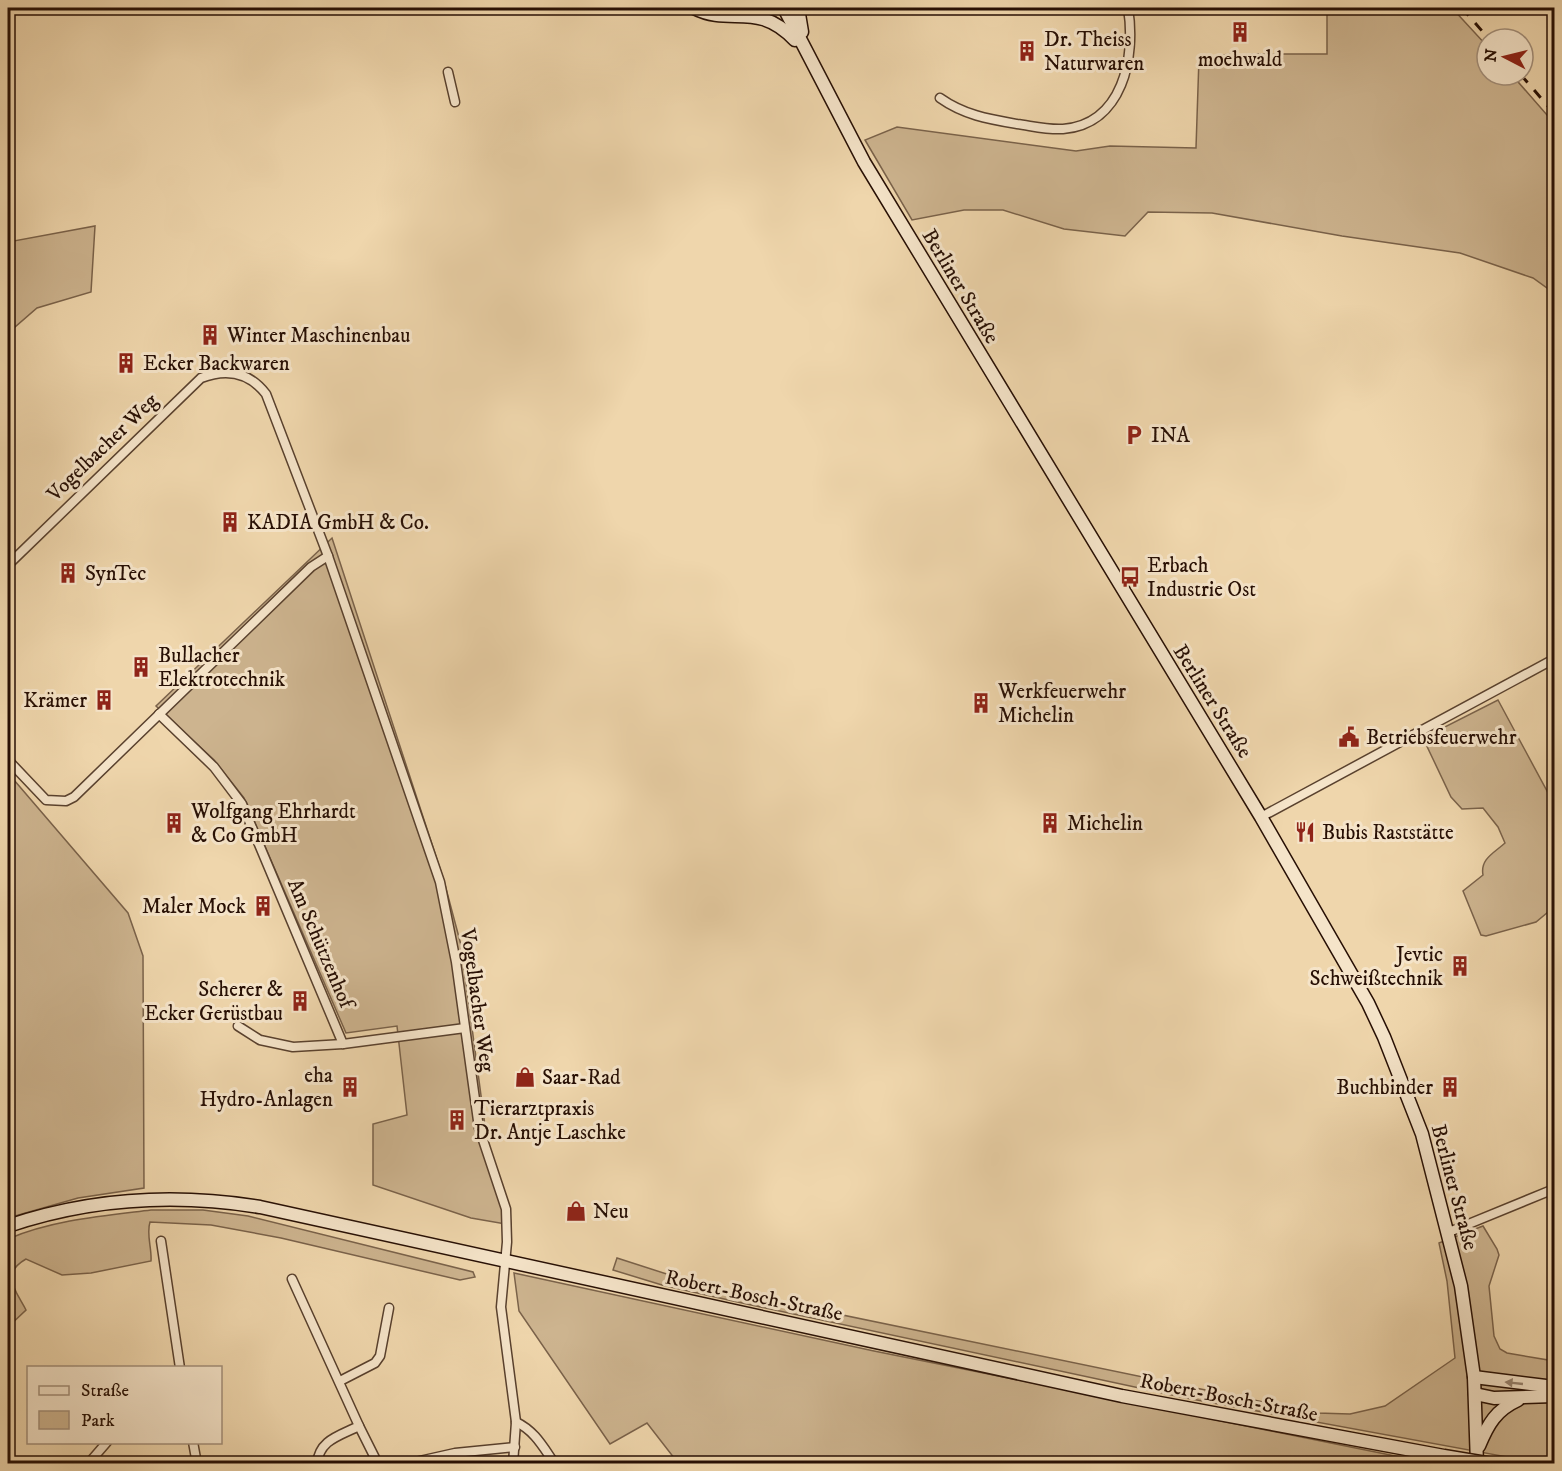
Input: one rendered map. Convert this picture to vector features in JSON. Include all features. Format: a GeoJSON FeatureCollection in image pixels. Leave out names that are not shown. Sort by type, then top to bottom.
{"type":"FeatureCollection","features":[{"type":"Feature","properties":{"kind":"street"},"geometry":{"type":"LineString","coordinates":[[694,8],[707,12],[743,11],[771,17],[793,37],[809,59]]}},
{"type":"Feature","properties":{"kind":"street","name":"Berliner Straße"},"geometry":{"type":"LineString","coordinates":[[784,8],[846,131],[1261,817],[1384,1036],[1422,1134],[1461,1286],[1474,1377],[1477,1464]]}},
{"type":"Feature","properties":{"kind":"street"},"geometry":{"type":"LineString","coordinates":[[798,8],[809,59]]}},
{"type":"Feature","properties":{"kind":"street"},"geometry":{"type":"LineString","coordinates":[[940,98],[973,116],[1048,129],[1070,128],[1092,122],[1112,103],[1124,78],[1130,35],[1128,8]]}},
{"type":"Feature","properties":{"kind":"street"},"geometry":{"type":"LineString","coordinates":[[448,72],[455,102]]}},
{"type":"Feature","properties":{"kind":"street","name":"Vogelbacher Weg"},"geometry":{"type":"LineString","coordinates":[[8,565],[201,378],[225,372],[245,376],[266,394],[328,556],[438,872],[456,962],[479,1128],[506,1209],[501,1307],[516,1422],[513,1464]]}},
{"type":"Feature","properties":{"kind":"street"},"geometry":{"type":"LineString","coordinates":[[8,760],[41,797],[53,802],[66,801],[80,791],[311,567],[328,556]]}},
{"type":"Feature","properties":{"kind":"street"},"geometry":{"type":"LineString","coordinates":[[1261,817],[1554,659]]}},
{"type":"Feature","properties":{"kind":"street","name":"Am Schützenhof"},"geometry":{"type":"LineString","coordinates":[[159,714],[213,767],[242,804],[344,1044]]}},
{"type":"Feature","properties":{"kind":"street"},"geometry":{"type":"LineString","coordinates":[[238,1026],[260,1041],[276,1045],[315,1047],[465,1028]]}},
{"type":"Feature","properties":{"kind":"street"},"geometry":{"type":"LineString","coordinates":[[1449,1232],[1554,1189]]}},
{"type":"Feature","properties":{"kind":"street","name":"Robert-Bosch-Straße"},"geometry":{"type":"LineString","coordinates":[[8,1226],[66,1209],[107,1202],[186,1198],[260,1207],[1122,1396],[1492,1464]]}},
{"type":"Feature","properties":{"kind":"street"},"geometry":{"type":"LineString","coordinates":[[160,1241],[180,1366]]}},
{"type":"Feature","properties":{"kind":"street"},"geometry":{"type":"LineString","coordinates":[[292,1279],[340,1381],[358,1426],[378,1464]]}},
{"type":"Feature","properties":{"kind":"street"},"geometry":{"type":"LineString","coordinates":[[340,1381],[375,1363],[380,1356],[389,1308]]}},
{"type":"Feature","properties":{"kind":"street"},"geometry":{"type":"LineString","coordinates":[[1474,1377],[1554,1387]]}},
{"type":"Feature","properties":{"kind":"street"},"geometry":{"type":"LineString","coordinates":[[1475,1394],[1494,1398],[1554,1396]]}},
{"type":"Feature","properties":{"kind":"street"},"geometry":{"type":"LineString","coordinates":[[1478,1450],[1494,1416],[1503,1407],[1522,1398]]}},
{"type":"Feature","properties":{"kind":"street"},"geometry":{"type":"LineString","coordinates":[[516,1422],[533,1432],[555,1464]]}},
{"type":"Feature","properties":{"kind":"street"},"geometry":{"type":"LineString","coordinates":[[317,1464],[318,1450],[324,1443],[358,1426]]}},
{"type":"Feature","properties":{"kind":"street"},"geometry":{"type":"LineString","coordinates":[[88,1464],[107,1444]]}},
{"type":"Feature","properties":{"kind":"street"},"geometry":{"type":"LineString","coordinates":[[193,1444],[197,1464]]}},
{"type":"Feature","properties":{"kind":"street"},"geometry":{"type":"LineString","coordinates":[[406,1464],[454,1453],[515,1447]]}},
{"type":"Feature","properties":{"kind":"green space"},"geometry":{"type":"Polygon","coordinates":[[[1327,8],[1452,8],[1475,33],[1475,87],[1522,87],[1554,123],[1554,293],[1533,278],[1460,253],[1342,236],[1212,213],[1148,212],[1125,236],[1064,229],[1003,210],[964,210],[912,220],[865,140],[897,127],[1076,151],[1110,146],[1196,148],[1199,58],[1230,54],[1232,62],[1248,62],[1251,54],[1327,54],[1327,8]]]}},
{"type":"Feature","properties":{"kind":"green space"},"geometry":{"type":"Polygon","coordinates":[[[95,226],[91,292],[37,308],[8,333],[8,242],[95,226]]]}},
{"type":"Feature","properties":{"kind":"green space"},"geometry":{"type":"Polygon","coordinates":[[[332,538],[444,881],[461,945],[488,1148],[509,1208],[511,1225],[471,1218],[373,1185],[373,1124],[407,1115],[397,1026],[346,1033],[244,798],[214,760],[156,706],[332,538]]]}},
{"type":"Feature","properties":{"kind":"green space"},"geometry":{"type":"Polygon","coordinates":[[[1498,700],[1554,804],[1554,907],[1536,922],[1486,936],[1481,935],[1463,891],[1483,875],[1486,860],[1505,843],[1498,827],[1483,808],[1462,809],[1451,797],[1423,738],[1498,700]]]}},
{"type":"Feature","properties":{"kind":"green space"},"geometry":{"type":"Polygon","coordinates":[[[8,773],[128,913],[143,956],[144,1188],[78,1198],[8,1218],[8,773]]]}},
{"type":"Feature","properties":{"kind":"green space"},"geometry":{"type":"Polygon","coordinates":[[[151,1210],[203,1210],[248,1216],[473,1272],[475,1277],[460,1280],[281,1238],[211,1225],[150,1222],[151,1261],[91,1273],[62,1275],[26,1259],[13,1270],[12,1282],[26,1310],[8,1327],[8,1239],[60,1223],[151,1210]]]}},
{"type":"Feature","properties":{"kind":"green space"},"geometry":{"type":"Polygon","coordinates":[[[1483,1226],[1499,1255],[1489,1286],[1494,1336],[1500,1349],[1507,1353],[1554,1361],[1554,1463],[1513,1463],[1513,1458],[1186,1398],[733,1301],[662,1285],[613,1270],[617,1258],[707,1287],[1317,1413],[1350,1414],[1385,1406],[1455,1358],[1447,1281],[1439,1243],[1483,1226]]]}},
{"type":"Feature","properties":{"kind":"green space"},"geometry":{"type":"Polygon","coordinates":[[[514,1273],[874,1351],[1430,1463],[678,1463],[647,1423],[610,1444],[519,1311],[514,1273]]]}},
{"type":"Feature","properties":{"kind":"railway"},"geometry":{"type":"LineString","coordinates":[[1462,8],[1479,27]]}},
{"type":"Feature","properties":{"kind":"railway"},"geometry":{"type":"LineString","coordinates":[[1531,87],[1554,113]]}},
{"type":"Feature","properties":{"kind":"place","name":"moehwald"},"geometry":{"type":"Point","coordinates":[1240,32]}},
{"type":"Feature","properties":{"kind":"place","name":"Dr. Theiss Naturwaren"},"geometry":{"type":"Point","coordinates":[1027,51]}},
{"type":"Feature","properties":{"kind":"place","name":"Winter Maschinenbau"},"geometry":{"type":"Point","coordinates":[210,335]}},
{"type":"Feature","properties":{"kind":"place","name":"Ecker Backwaren"},"geometry":{"type":"Point","coordinates":[126,363]}},
{"type":"Feature","properties":{"kind":"place","name":"INA"},"geometry":{"type":"Point","coordinates":[1134,435]}},
{"type":"Feature","properties":{"kind":"place","name":"KADIA GmbH & Co."},"geometry":{"type":"Point","coordinates":[230,522]}},
{"type":"Feature","properties":{"kind":"place","name":"SynTec"},"geometry":{"type":"Point","coordinates":[68,573]}},
{"type":"Feature","properties":{"kind":"place","name":"Erbach Industrie Ost"},"geometry":{"type":"Point","coordinates":[1130,577]}},
{"type":"Feature","properties":{"kind":"place","name":"Bullacher Elektrotechnik"},"geometry":{"type":"Point","coordinates":[141,667]}},
{"type":"Feature","properties":{"kind":"place","name":"Krämer"},"geometry":{"type":"Point","coordinates":[104,700]}},
{"type":"Feature","properties":{"kind":"place","name":"Werkfeuerwehr Michelin"},"geometry":{"type":"Point","coordinates":[981,703]}},
{"type":"Feature","properties":{"kind":"place","name":"Betriebsfeuerwehr"},"geometry":{"type":"Point","coordinates":[1349,737]}},
{"type":"Feature","properties":{"kind":"place","name":"Wolfgang Ehrhardt & Co GmbH"},"geometry":{"type":"Point","coordinates":[174,823]}},
{"type":"Feature","properties":{"kind":"place","name":"Michelin"},"geometry":{"type":"Point","coordinates":[1050,823]}},
{"type":"Feature","properties":{"kind":"place","name":"Bubis Raststätte"},"geometry":{"type":"Point","coordinates":[1305,832]}},
{"type":"Feature","properties":{"kind":"place","name":"Maler Mock"},"geometry":{"type":"Point","coordinates":[263,906]}},
{"type":"Feature","properties":{"kind":"place","name":"Jevtic Schweißtechnik"},"geometry":{"type":"Point","coordinates":[1460,966]}},
{"type":"Feature","properties":{"kind":"place","name":"Scherer & Ecker Gerüstbau"},"geometry":{"type":"Point","coordinates":[300,1001]}},
{"type":"Feature","properties":{"kind":"place","name":"Saar-Rad"},"geometry":{"type":"Point","coordinates":[525,1077]}},
{"type":"Feature","properties":{"kind":"place","name":"eha Hydro-Anlagen"},"geometry":{"type":"Point","coordinates":[350,1087]}},
{"type":"Feature","properties":{"kind":"place","name":"Buchbinder"},"geometry":{"type":"Point","coordinates":[1450,1087]}},
{"type":"Feature","properties":{"kind":"place","name":"Tierarztpraxis Dr. Antje Laschke"},"geometry":{"type":"Point","coordinates":[457,1120]}},
{"type":"Feature","properties":{"kind":"place","name":"Neu"},"geometry":{"type":"Point","coordinates":[576,1211]}}]}
